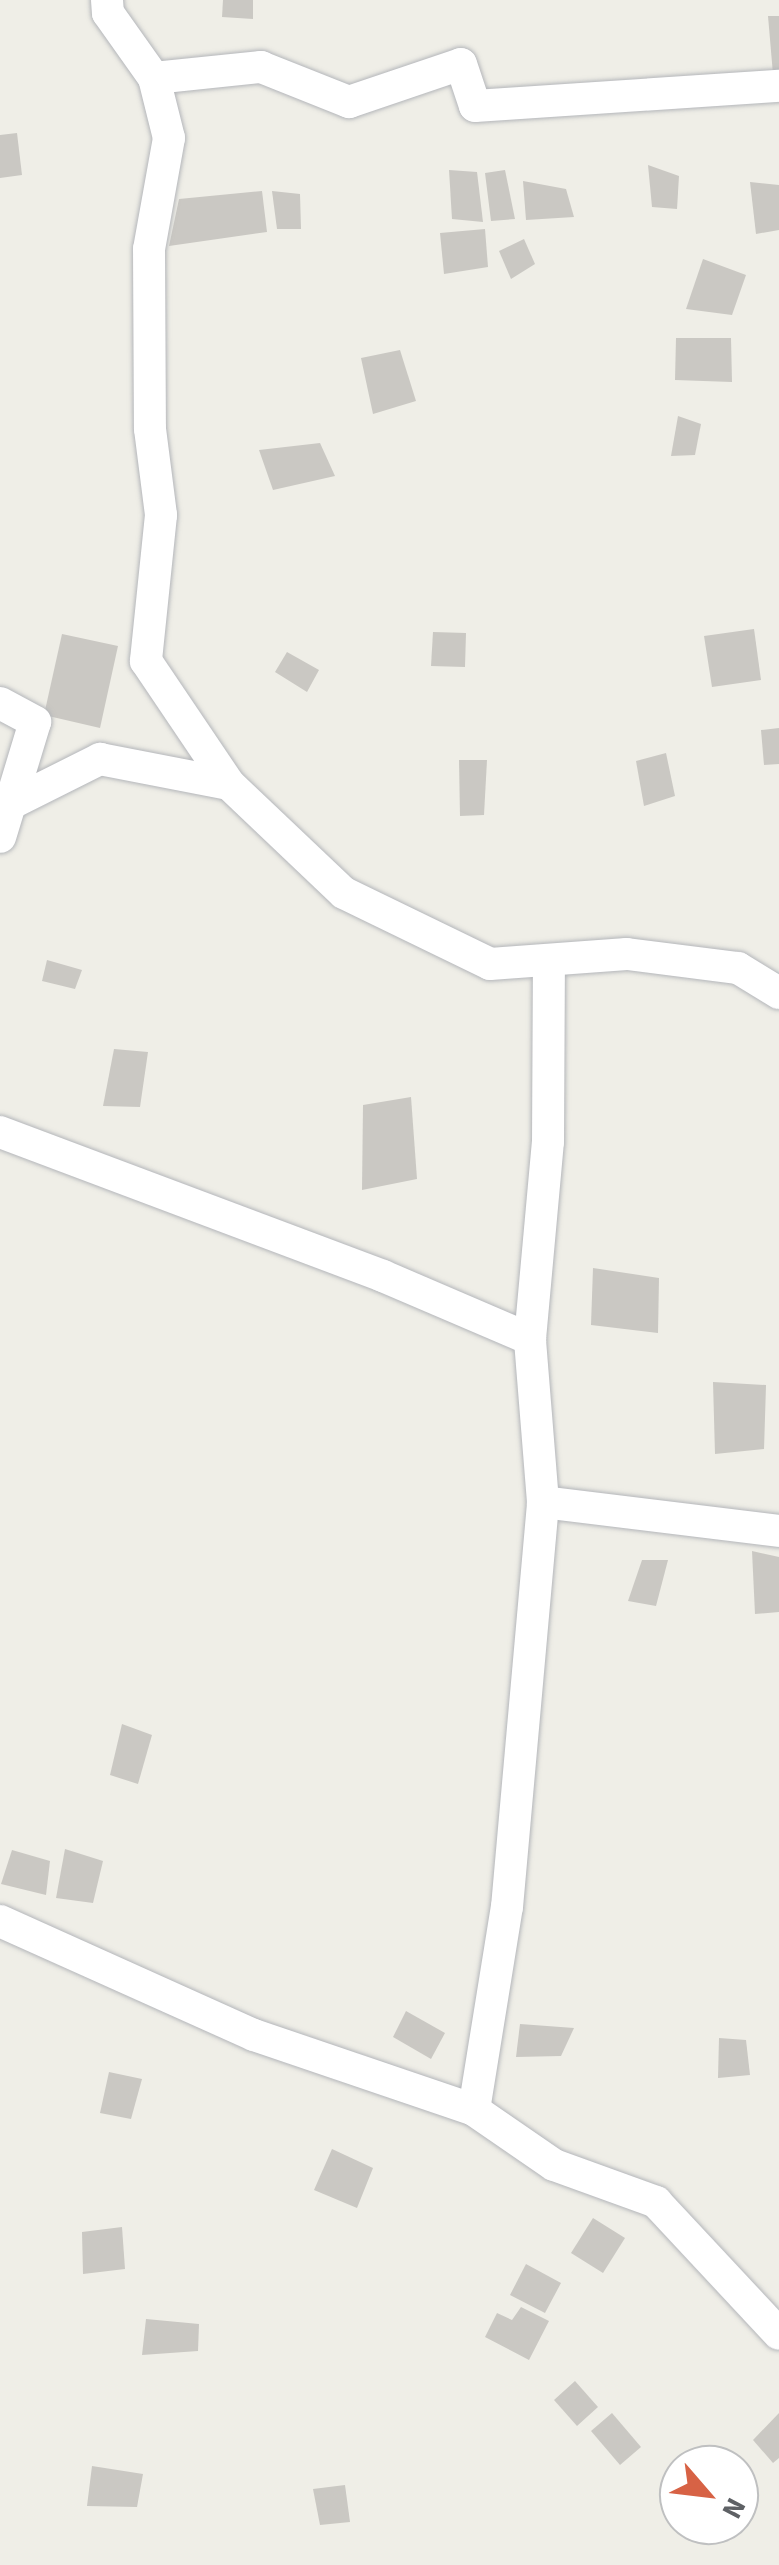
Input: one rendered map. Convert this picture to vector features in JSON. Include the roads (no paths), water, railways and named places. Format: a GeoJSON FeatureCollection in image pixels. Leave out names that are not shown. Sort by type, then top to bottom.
{"type":"FeatureCollection","features":[{"type":"Feature","properties":{"kind":"street"},"geometry":{"type":"LineString","coordinates":[[107,0],[108,13],[154,78],[169,138],[150,249],[150,428],[161,515],[146,661],[229,784],[344,893],[490,964],[627,954],[738,968],[779,993]]}},
{"type":"Feature","properties":{"kind":"street"},"geometry":{"type":"LineString","coordinates":[[154,78],[261,67],[349,102],[461,64],[476,106],[779,86]]}},
{"type":"Feature","properties":{"kind":"street"},"geometry":{"type":"LineString","coordinates":[[0,703],[35,722],[0,838]]}},
{"type":"Feature","properties":{"kind":"street"},"geometry":{"type":"LineString","coordinates":[[10,804],[100,759],[229,784]]}},
{"type":"Feature","properties":{"kind":"street"},"geometry":{"type":"LineString","coordinates":[[474,2110],[507,1906],[543,1502],[530,1339],[548,1142],[549,960]]}},
{"type":"Feature","properties":{"kind":"street"},"geometry":{"type":"LineString","coordinates":[[0,1132],[383,1276],[530,1339]]}},
{"type":"Feature","properties":{"kind":"street"},"geometry":{"type":"LineString","coordinates":[[543,1502],[779,1531]]}},
{"type":"Feature","properties":{"kind":"street"},"geometry":{"type":"LineString","coordinates":[[0,1921],[254,2034],[474,2110],[554,2166],[656,2202],[779,2334]]}}]}
